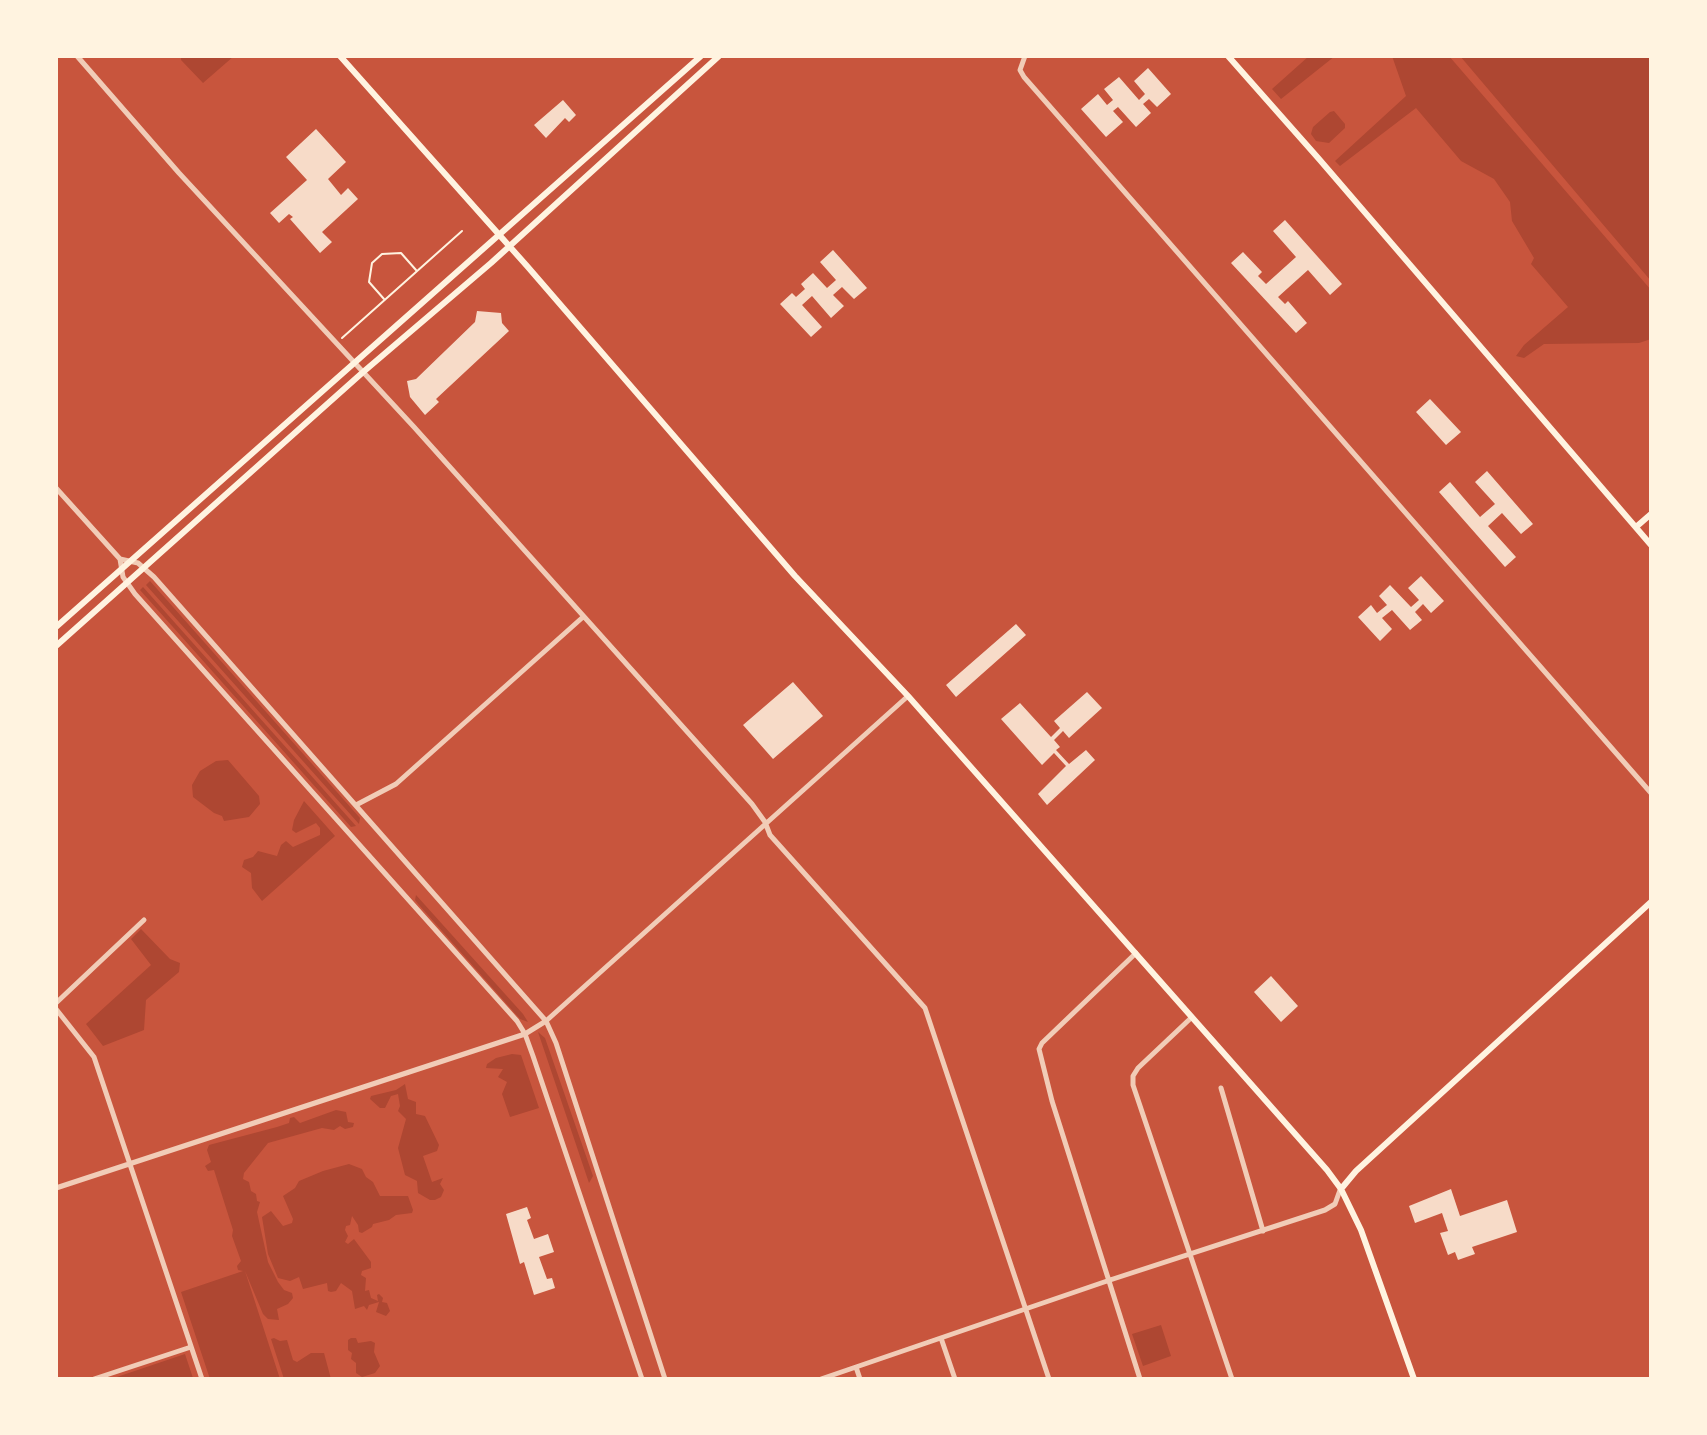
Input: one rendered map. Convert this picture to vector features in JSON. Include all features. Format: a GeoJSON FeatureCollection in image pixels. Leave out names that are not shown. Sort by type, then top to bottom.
{"type":"FeatureCollection","features":[{"type":"Feature","properties":{"kind":"main road"},"geometry":{"type":"LineString","coordinates":[[340,56],[520,258],[795,576],[908,696],[1341,1189],[1361,1230],[1414,1379]]}},
{"type":"Feature","properties":{"kind":"main road"},"geometry":{"type":"LineString","coordinates":[[56,627],[701,56]]}},
{"type":"Feature","properties":{"kind":"main road"},"geometry":{"type":"LineString","coordinates":[[56,646],[719,56]]}},
{"type":"Feature","properties":{"kind":"main road"},"geometry":{"type":"LineString","coordinates":[[1228,56],[1651,545]]}},
{"type":"Feature","properties":{"kind":"main road"},"geometry":{"type":"LineString","coordinates":[[487,221],[499,228],[509,226]]}},
{"type":"Feature","properties":{"kind":"main road"},"geometry":{"type":"LineString","coordinates":[[486,247],[490,243],[487,221]]}},
{"type":"Feature","properties":{"kind":"main road"},"geometry":{"type":"LineString","coordinates":[[520,236],[520,258]]}},
{"type":"Feature","properties":{"kind":"main road"},"geometry":{"type":"LineString","coordinates":[[495,258],[520,258]]}},
{"type":"Feature","properties":{"kind":"main road"},"geometry":{"type":"LineString","coordinates":[[1636,527],[1651,514]]}},
{"type":"Feature","properties":{"kind":"main road"},"geometry":{"type":"LineString","coordinates":[[1341,1189],[1356,1171],[1651,902]]}},
{"type":"Feature","properties":{"kind":"street"},"geometry":{"type":"LineString","coordinates":[[77,56],[583,617],[765,822],[770,835],[928,1013],[1049,1379]]}},
{"type":"Feature","properties":{"kind":"street"},"geometry":{"type":"LineString","coordinates":[[1025,56],[1020,70],[1024,77],[1651,793]]}},
{"type":"Feature","properties":{"kind":"street"},"geometry":{"type":"LineString","coordinates":[[56,488],[120,559],[126,583],[517,1021],[525,1034],[642,1379]]}},
{"type":"Feature","properties":{"kind":"street"},"geometry":{"type":"LineString","coordinates":[[120,559],[145,567],[546,1021],[556,1043],[665,1379]]}},
{"type":"Feature","properties":{"kind":"street"},"geometry":{"type":"LineString","coordinates":[[356,805],[396,784],[583,617]]}},
{"type":"Feature","properties":{"kind":"street"},"geometry":{"type":"LineString","coordinates":[[56,1188],[525,1034],[546,1021],[908,696]]}},
{"type":"Feature","properties":{"kind":"street"},"geometry":{"type":"LineString","coordinates":[[144,920],[56,1006],[94,1057],[202,1379]]}},
{"type":"Feature","properties":{"kind":"street"},"geometry":{"type":"LineString","coordinates":[[1136,953],[1039,1049],[1052,1101],[1140,1379]]}},
{"type":"Feature","properties":{"kind":"street"},"geometry":{"type":"LineString","coordinates":[[1193,1017],[1138,1068],[1133,1076],[1133,1085],[1232,1379]]}},
{"type":"Feature","properties":{"kind":"street"},"geometry":{"type":"LineString","coordinates":[[1221,1088],[1263,1231]]}},
{"type":"Feature","properties":{"kind":"street"},"geometry":{"type":"LineString","coordinates":[[821,1379],[1325,1210],[1335,1204],[1341,1189]]}},
{"type":"Feature","properties":{"kind":"street"},"geometry":{"type":"LineString","coordinates":[[941,1338],[955,1379]]}},
{"type":"Feature","properties":{"kind":"street"},"geometry":{"type":"LineString","coordinates":[[94,1379],[191,1347]]}},
{"type":"Feature","properties":{"kind":"street"},"geometry":{"type":"LineString","coordinates":[[856,1367],[860,1379]]}},
{"type":"Feature","properties":{"kind":"path"},"geometry":{"type":"LineString","coordinates":[[335,344],[462,231]]}},
{"type":"Feature","properties":{"kind":"path"},"geometry":{"type":"LineString","coordinates":[[385,300],[369,282],[372,263],[377,258],[382,254],[401,253],[417,271]]}},
{"type":"Feature","properties":{"kind":"shaded area"},"geometry":{"type":"Polygon","coordinates":[[[181,56],[234,56],[203,83],[181,60],[181,56]]]}},
{"type":"Feature","properties":{"kind":"shaded area"},"geometry":{"type":"Polygon","coordinates":[[[1309,56],[1335,56],[1281,99],[1272,89],[1309,56]]]}},
{"type":"Feature","properties":{"kind":"shaded area"},"geometry":{"type":"Polygon","coordinates":[[[1392,56],[1449,56],[1651,290],[1651,339],[1639,343],[1544,344],[1524,358],[1516,356],[1524,345],[1568,307],[1531,264],[1534,258],[1512,221],[1510,202],[1494,179],[1461,161],[1416,108],[1340,166],[1335,161],[1406,96],[1392,56]]]}},
{"type":"Feature","properties":{"kind":"shaded area"},"geometry":{"type":"Polygon","coordinates":[[[1460,56],[1651,56],[1651,281],[1561,175],[1460,56]]]}},
{"type":"Feature","properties":{"kind":"shaded area"},"geometry":{"type":"Polygon","coordinates":[[[1334,111],[1345,128],[1329,143],[1316,141],[1311,134],[1313,127],[1334,111]]]}},
{"type":"Feature","properties":{"kind":"shaded area"},"geometry":{"type":"Polygon","coordinates":[[[150,581],[360,818],[359,824],[146,585],[150,581]]]}},
{"type":"Feature","properties":{"kind":"shaded area"},"geometry":{"type":"Polygon","coordinates":[[[143,587],[356,826],[351,827],[140,590],[143,587]]]}},
{"type":"Feature","properties":{"kind":"shaded area"},"geometry":{"type":"Polygon","coordinates":[[[228,760],[259,796],[260,804],[249,817],[224,821],[222,816],[193,797],[192,785],[200,771],[216,761],[228,760]]]}},
{"type":"Feature","properties":{"kind":"shaded area"},"geometry":{"type":"Polygon","coordinates":[[[304,801],[335,836],[262,901],[252,888],[251,873],[242,867],[244,860],[258,851],[277,856],[286,841],[293,847],[320,835],[316,823],[296,833],[292,830],[304,801]]]}},
{"type":"Feature","properties":{"kind":"shaded area"},"geometry":{"type":"Polygon","coordinates":[[[416,895],[528,1022],[520,1019],[419,905],[416,895]]]}},
{"type":"Feature","properties":{"kind":"shaded area"},"geometry":{"type":"Polygon","coordinates":[[[141,929],[170,959],[180,963],[179,972],[146,1000],[144,1030],[103,1046],[86,1024],[151,965],[131,939],[141,929]]]}},
{"type":"Feature","properties":{"kind":"shaded area"},"geometry":{"type":"Polygon","coordinates":[[[538,1032],[545,1038],[593,1176],[589,1183],[538,1032]]]}},
{"type":"Feature","properties":{"kind":"shaded area"},"geometry":{"type":"Polygon","coordinates":[[[521,1055],[539,1108],[510,1117],[502,1094],[507,1082],[498,1077],[503,1069],[486,1068],[496,1058],[521,1055]]]}},
{"type":"Feature","properties":{"kind":"shaded area"},"geometry":{"type":"Polygon","coordinates":[[[405,1084],[408,1099],[416,1102],[416,1114],[425,1116],[439,1145],[437,1151],[423,1156],[432,1182],[443,1178],[440,1184],[444,1190],[441,1197],[435,1200],[418,1193],[417,1181],[405,1175],[398,1148],[406,1119],[398,1111],[398,1094],[391,1096],[385,1108],[380,1108],[370,1099],[405,1084]]]}},
{"type":"Feature","properties":{"kind":"shaded area"},"geometry":{"type":"Polygon","coordinates":[[[336,1110],[346,1112],[348,1122],[354,1123],[353,1127],[322,1128],[268,1143],[244,1173],[243,1179],[249,1182],[251,1191],[260,1202],[257,1212],[268,1262],[278,1282],[284,1290],[292,1293],[293,1298],[277,1309],[279,1320],[268,1319],[245,1271],[280,1379],[210,1379],[181,1292],[243,1271],[238,1270],[241,1261],[214,1170],[208,1171],[205,1166],[211,1162],[207,1150],[209,1145],[289,1123],[290,1118],[294,1117],[300,1123],[336,1110]]]}},
{"type":"Feature","properties":{"kind":"shaded area"},"geometry":{"type":"Polygon","coordinates":[[[349,1164],[362,1169],[380,1196],[408,1196],[413,1210],[412,1213],[396,1215],[373,1224],[362,1233],[352,1216],[350,1225],[346,1226],[348,1236],[345,1242],[348,1244],[354,1239],[371,1262],[371,1268],[362,1271],[361,1275],[366,1278],[365,1291],[369,1290],[371,1298],[378,1301],[377,1295],[383,1298],[382,1302],[387,1303],[390,1311],[386,1316],[376,1312],[379,1302],[369,1305],[367,1310],[364,1306],[355,1309],[352,1291],[341,1283],[336,1291],[331,1292],[327,1283],[303,1289],[299,1277],[290,1281],[278,1278],[268,1254],[262,1217],[271,1211],[283,1226],[292,1223],[283,1196],[299,1181],[349,1164]]]}},
{"type":"Feature","properties":{"kind":"shaded area"},"geometry":{"type":"Polygon","coordinates":[[[1161,1325],[1171,1356],[1143,1366],[1132,1334],[1161,1325]]]}},
{"type":"Feature","properties":{"kind":"shaded area"},"geometry":{"type":"Polygon","coordinates":[[[356,1338],[358,1343],[375,1343],[374,1352],[380,1366],[375,1373],[362,1377],[356,1373],[356,1363],[348,1350],[348,1340],[356,1338]]]}},
{"type":"Feature","properties":{"kind":"shaded area"},"geometry":{"type":"Polygon","coordinates":[[[271,1339],[287,1340],[293,1360],[297,1362],[311,1353],[324,1353],[331,1379],[284,1379],[271,1339]]]}},
{"type":"Feature","properties":{"kind":"shaded area"},"geometry":{"type":"Polygon","coordinates":[[[185,1354],[193,1378],[111,1379],[185,1354]]]}},
{"type":"Feature","properties":{"kind":"building"},"geometry":{"type":"Polygon","coordinates":[[[1148,68],[1171,94],[1157,107],[1149,99],[1143,104],[1151,113],[1136,127],[1118,107],[1113,111],[1123,122],[1106,137],[1081,109],[1098,94],[1107,105],[1113,100],[1104,89],[1119,77],[1139,100],[1145,94],[1134,81],[1148,68]]]}},
{"type":"Feature","properties":{"kind":"building"},"geometry":{"type":"Polygon","coordinates":[[[563,100],[576,115],[569,122],[565,118],[546,138],[534,125],[563,100]]]}},
{"type":"Feature","properties":{"kind":"building"},"geometry":{"type":"Polygon","coordinates":[[[316,129],[346,162],[328,179],[341,195],[348,188],[358,199],[322,232],[332,242],[320,253],[290,219],[293,217],[289,214],[279,223],[270,213],[307,180],[286,157],[316,129]]]}},
{"type":"Feature","properties":{"kind":"building"},"geometry":{"type":"Polygon","coordinates":[[[1285,220],[1342,284],[1330,295],[1308,270],[1278,297],[1285,304],[1288,301],[1307,323],[1296,333],[1231,263],[1243,252],[1262,272],[1258,276],[1266,284],[1296,257],[1273,231],[1285,220]]]}},
{"type":"Feature","properties":{"kind":"building"},"geometry":{"type":"Polygon","coordinates":[[[833,250],[867,288],[854,299],[842,287],[833,295],[844,306],[831,318],[812,296],[802,305],[822,327],[811,337],[780,304],[792,293],[796,297],[805,289],[801,284],[813,273],[827,288],[836,280],[820,262],[833,250]]]}},
{"type":"Feature","properties":{"kind":"building"},"geometry":{"type":"Polygon","coordinates":[[[477,311],[501,313],[502,323],[509,331],[436,399],[439,402],[425,415],[410,397],[407,381],[416,379],[475,322],[477,311]]]}},
{"type":"Feature","properties":{"kind":"building"},"geometry":{"type":"Polygon","coordinates":[[[1430,399],[1461,432],[1446,445],[1416,412],[1430,399]]]}},
{"type":"Feature","properties":{"kind":"building"},"geometry":{"type":"Polygon","coordinates":[[[1487,471],[1533,524],[1521,534],[1502,513],[1488,526],[1516,557],[1505,567],[1439,492],[1450,482],[1480,517],[1495,504],[1475,482],[1487,471]]]}},
{"type":"Feature","properties":{"kind":"building"},"geometry":{"type":"Polygon","coordinates":[[[1421,576],[1444,601],[1431,613],[1423,604],[1415,612],[1422,620],[1410,630],[1392,610],[1382,618],[1392,629],[1380,641],[1358,617],[1371,605],[1377,613],[1387,605],[1379,596],[1390,585],[1411,607],[1419,600],[1408,588],[1421,576]]]}},
{"type":"Feature","properties":{"kind":"building"},"geometry":{"type":"Polygon","coordinates":[[[1016,624],[1026,635],[956,697],[946,685],[1016,624]]]}},
{"type":"Feature","properties":{"kind":"building"},"geometry":{"type":"Polygon","coordinates":[[[793,682],[823,716],[773,759],[743,725],[793,682]]]}},
{"type":"Feature","properties":{"kind":"building"},"geometry":{"type":"Polygon","coordinates":[[[1087,692],[1102,708],[1069,738],[1063,731],[1054,740],[1060,747],[1056,750],[1069,764],[1086,750],[1095,760],[1047,805],[1038,794],[1066,766],[1054,753],[1042,765],[1001,719],[1020,703],[1051,737],[1060,728],[1054,721],[1087,692]]]}},
{"type":"Feature","properties":{"kind":"building"},"geometry":{"type":"Polygon","coordinates":[[[1271,976],[1298,1006],[1281,1022],[1254,992],[1271,976]]]}},
{"type":"Feature","properties":{"kind":"building"},"geometry":{"type":"Polygon","coordinates":[[[1451,1189],[1460,1216],[1507,1200],[1517,1232],[1472,1247],[1475,1254],[1458,1260],[1455,1252],[1448,1255],[1440,1233],[1448,1231],[1442,1213],[1415,1223],[1409,1206],[1451,1189]]]}},
{"type":"Feature","properties":{"kind":"building"},"geometry":{"type":"Polygon","coordinates":[[[527,1207],[531,1218],[527,1220],[534,1239],[548,1234],[554,1252],[539,1257],[547,1279],[552,1278],[555,1288],[534,1295],[524,1262],[520,1264],[506,1214],[527,1207]]]}}]}
